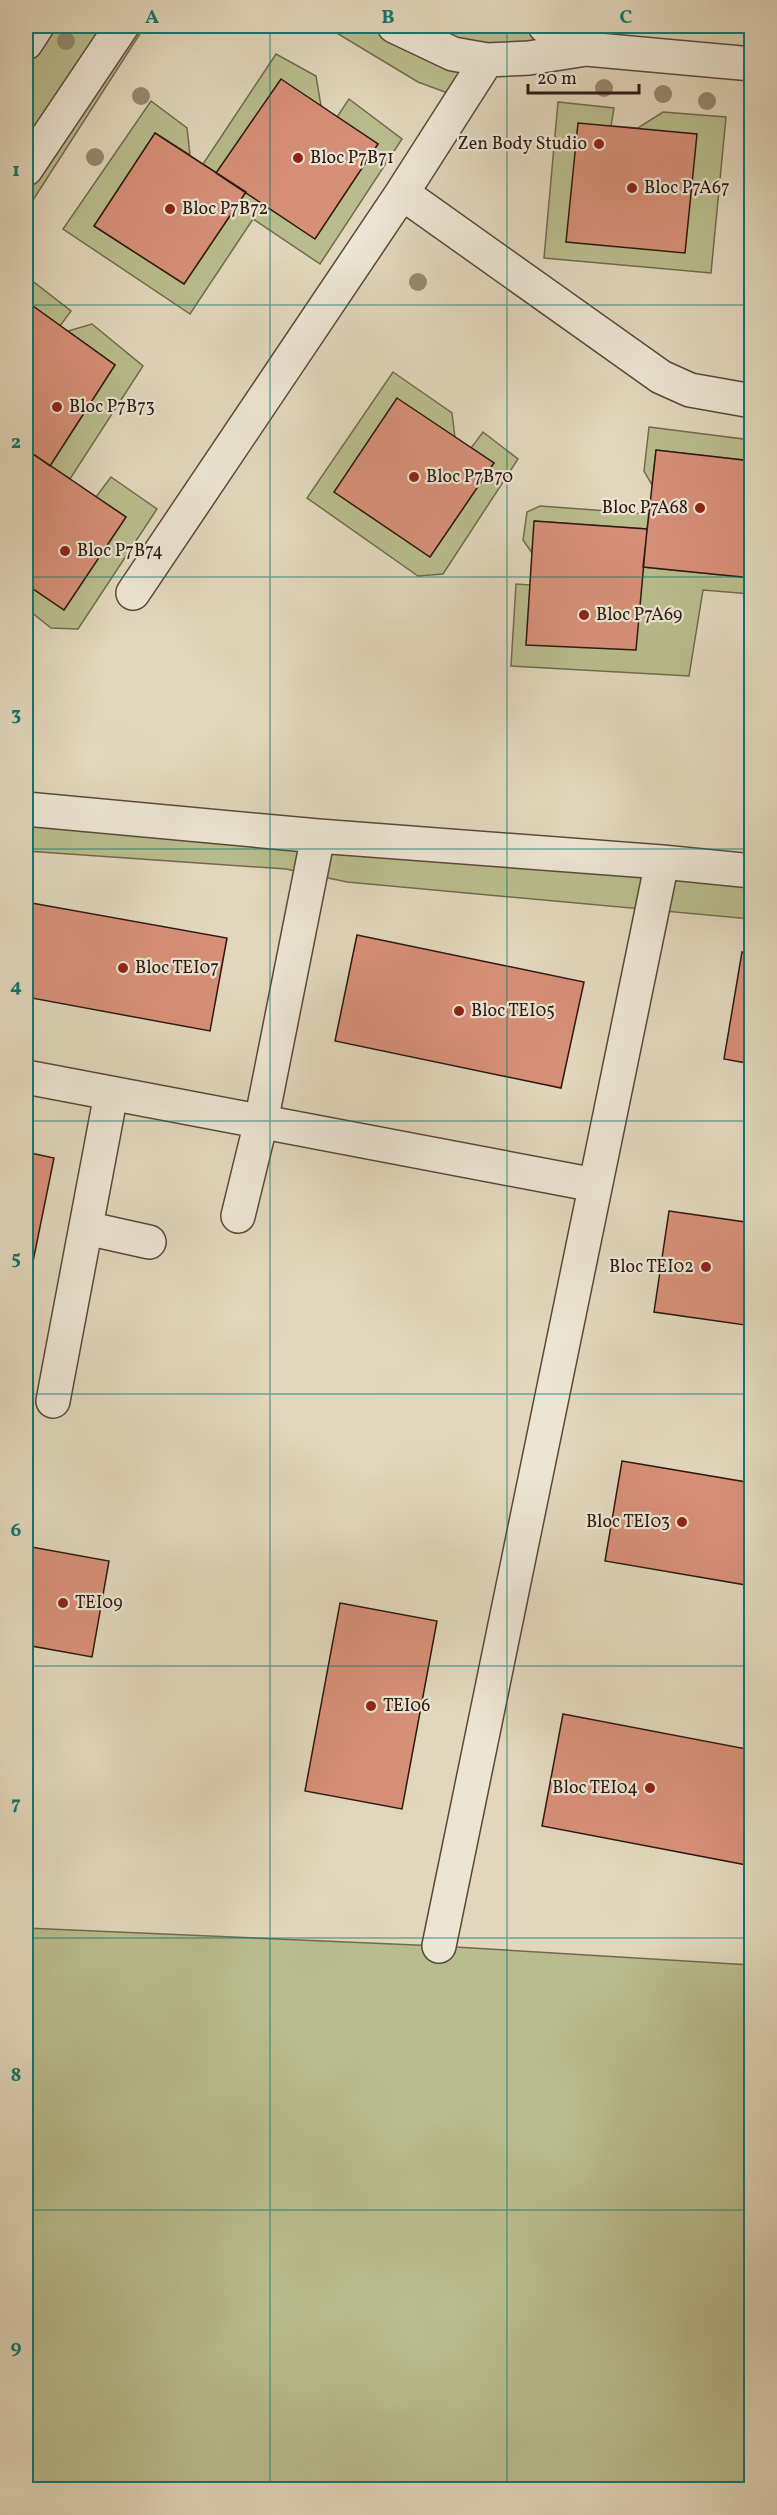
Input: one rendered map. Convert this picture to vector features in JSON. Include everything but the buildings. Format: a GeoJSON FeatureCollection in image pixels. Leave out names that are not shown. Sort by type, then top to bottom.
{"type":"FeatureCollection","features":[{"type":"Feature","properties":{"kind":"street"},"geometry":{"type":"LineString","coordinates":[[26,43],[37,26]]}},
{"type":"Feature","properties":{"kind":"street"},"geometry":{"type":"LineString","coordinates":[[26,170],[122,26]]}},
{"type":"Feature","properties":{"kind":"street"},"geometry":{"type":"LineString","coordinates":[[394,26],[453,54],[486,60],[529,58],[586,49],[752,64]]}},
{"type":"Feature","properties":{"kind":"street"},"geometry":{"type":"LineString","coordinates":[[545,26],[586,49]]}},
{"type":"Feature","properties":{"kind":"street"},"geometry":{"type":"LineString","coordinates":[[133,593],[402,193],[486,60]]}},
{"type":"Feature","properties":{"kind":"street"},"geometry":{"type":"LineString","coordinates":[[402,193],[661,377],[690,390],[752,402]]}},
{"type":"Feature","properties":{"kind":"street"},"geometry":{"type":"LineString","coordinates":[[26,809],[318,836],[752,871]]}},
{"type":"Feature","properties":{"kind":"street"},"geometry":{"type":"LineString","coordinates":[[238,1216],[261,1122],[318,836]]}},
{"type":"Feature","properties":{"kind":"street"},"geometry":{"type":"LineString","coordinates":[[439,1946],[662,862]]}},
{"type":"Feature","properties":{"kind":"street"},"geometry":{"type":"LineString","coordinates":[[26,1077],[595,1185]]}},
{"type":"Feature","properties":{"kind":"street"},"geometry":{"type":"LineString","coordinates":[[53,1401],[111,1094]]}},
{"type":"Feature","properties":{"kind":"street"},"geometry":{"type":"LineString","coordinates":[[86,1228],[149,1242]]}},
{"type":"Feature","properties":{"kind":"green space"},"geometry":{"type":"Polygon","coordinates":[[[26,26],[145,26],[26,211],[26,26]]]}},
{"type":"Feature","properties":{"kind":"green space"},"geometry":{"type":"Polygon","coordinates":[[[325,26],[545,26],[586,49],[487,60],[464,99],[418,82],[325,26]]]}},
{"type":"Feature","properties":{"kind":"green space"},"geometry":{"type":"Polygon","coordinates":[[[276,54],[316,76],[321,106],[216,173],[203,164],[276,54]]]}},
{"type":"Feature","properties":{"kind":"green space"},"geometry":{"type":"Polygon","coordinates":[[[349,99],[402,139],[320,264],[253,219],[190,314],[63,229],[151,101],[187,128],[190,155],[155,133],[94,226],[184,284],[246,192],[315,238],[378,144],[337,117],[349,99]]]}},
{"type":"Feature","properties":{"kind":"green space"},"geometry":{"type":"Polygon","coordinates":[[[558,102],[614,108],[611,126],[638,128],[663,112],[726,117],[711,273],[544,258],[558,102]]]}},
{"type":"Feature","properties":{"kind":"green space"},"geometry":{"type":"Polygon","coordinates":[[[26,276],[71,311],[60,326],[26,301],[26,276]]]}},
{"type":"Feature","properties":{"kind":"green space"},"geometry":{"type":"Polygon","coordinates":[[[92,324],[143,366],[70,479],[50,466],[115,365],[68,331],[92,324]]]}},
{"type":"Feature","properties":{"kind":"green space"},"geometry":{"type":"Polygon","coordinates":[[[393,372],[452,413],[455,438],[335,492],[430,557],[494,463],[471,448],[483,432],[518,459],[443,574],[418,576],[307,498],[393,372]]]}},
{"type":"Feature","properties":{"kind":"green space"},"geometry":{"type":"Polygon","coordinates":[[[649,427],[751,440],[751,461],[656,450],[652,485],[644,471],[649,427]]]}},
{"type":"Feature","properties":{"kind":"green space"},"geometry":{"type":"Polygon","coordinates":[[[111,477],[157,509],[78,629],[51,628],[26,608],[26,584],[64,610],[126,517],[96,497],[111,477]]]}},
{"type":"Feature","properties":{"kind":"green space"},"geometry":{"type":"Polygon","coordinates":[[[540,506],[649,514],[647,529],[535,521],[532,553],[523,540],[527,512],[540,506]]]}},
{"type":"Feature","properties":{"kind":"green space"},"geometry":{"type":"Polygon","coordinates":[[[643,567],[751,578],[751,594],[703,590],[689,676],[511,666],[516,584],[530,585],[643,567]]]}},
{"type":"Feature","properties":{"kind":"green space"},"geometry":{"type":"Polygon","coordinates":[[[26,809],[751,871],[751,919],[347,882],[286,869],[26,851],[26,809]]]}},
{"type":"Feature","properties":{"kind":"green space"},"geometry":{"type":"Polygon","coordinates":[[[26,1928],[439,1946],[751,1965],[751,2489],[26,2489],[26,1928]]]}},
{"type":"Feature","properties":{"kind":"place","name":"Zen Body Studio"},"geometry":{"type":"Point","coordinates":[599,144]}},
{"type":"Feature","properties":{"kind":"place","name":"Bloc P7B71"},"geometry":{"type":"Point","coordinates":[298,158]}},
{"type":"Feature","properties":{"kind":"place","name":"Bloc P7A67"},"geometry":{"type":"Point","coordinates":[632,188]}},
{"type":"Feature","properties":{"kind":"place","name":"Bloc P7B72"},"geometry":{"type":"Point","coordinates":[170,209]}},
{"type":"Feature","properties":{"kind":"place","name":"Bloc P7B73"},"geometry":{"type":"Point","coordinates":[57,407]}},
{"type":"Feature","properties":{"kind":"place","name":"Bloc P7B70"},"geometry":{"type":"Point","coordinates":[414,477]}},
{"type":"Feature","properties":{"kind":"place","name":"Bloc P7A68"},"geometry":{"type":"Point","coordinates":[700,508]}},
{"type":"Feature","properties":{"kind":"place","name":"Bloc P7B74"},"geometry":{"type":"Point","coordinates":[65,551]}},
{"type":"Feature","properties":{"kind":"place","name":"Bloc P7A69"},"geometry":{"type":"Point","coordinates":[584,615]}},
{"type":"Feature","properties":{"kind":"place","name":"Bloc TEI07"},"geometry":{"type":"Point","coordinates":[123,968]}},
{"type":"Feature","properties":{"kind":"place","name":"Bloc TEI05"},"geometry":{"type":"Point","coordinates":[459,1011]}},
{"type":"Feature","properties":{"kind":"place","name":"Bloc TEI02"},"geometry":{"type":"Point","coordinates":[706,1267]}},
{"type":"Feature","properties":{"kind":"place","name":"Bloc TEI03"},"geometry":{"type":"Point","coordinates":[682,1522]}},
{"type":"Feature","properties":{"kind":"place","name":"TEI09"},"geometry":{"type":"Point","coordinates":[63,1603]}},
{"type":"Feature","properties":{"kind":"place","name":"TEI06"},"geometry":{"type":"Point","coordinates":[371,1706]}},
{"type":"Feature","properties":{"kind":"place","name":"Bloc TEI04"},"geometry":{"type":"Point","coordinates":[650,1788]}}]}
